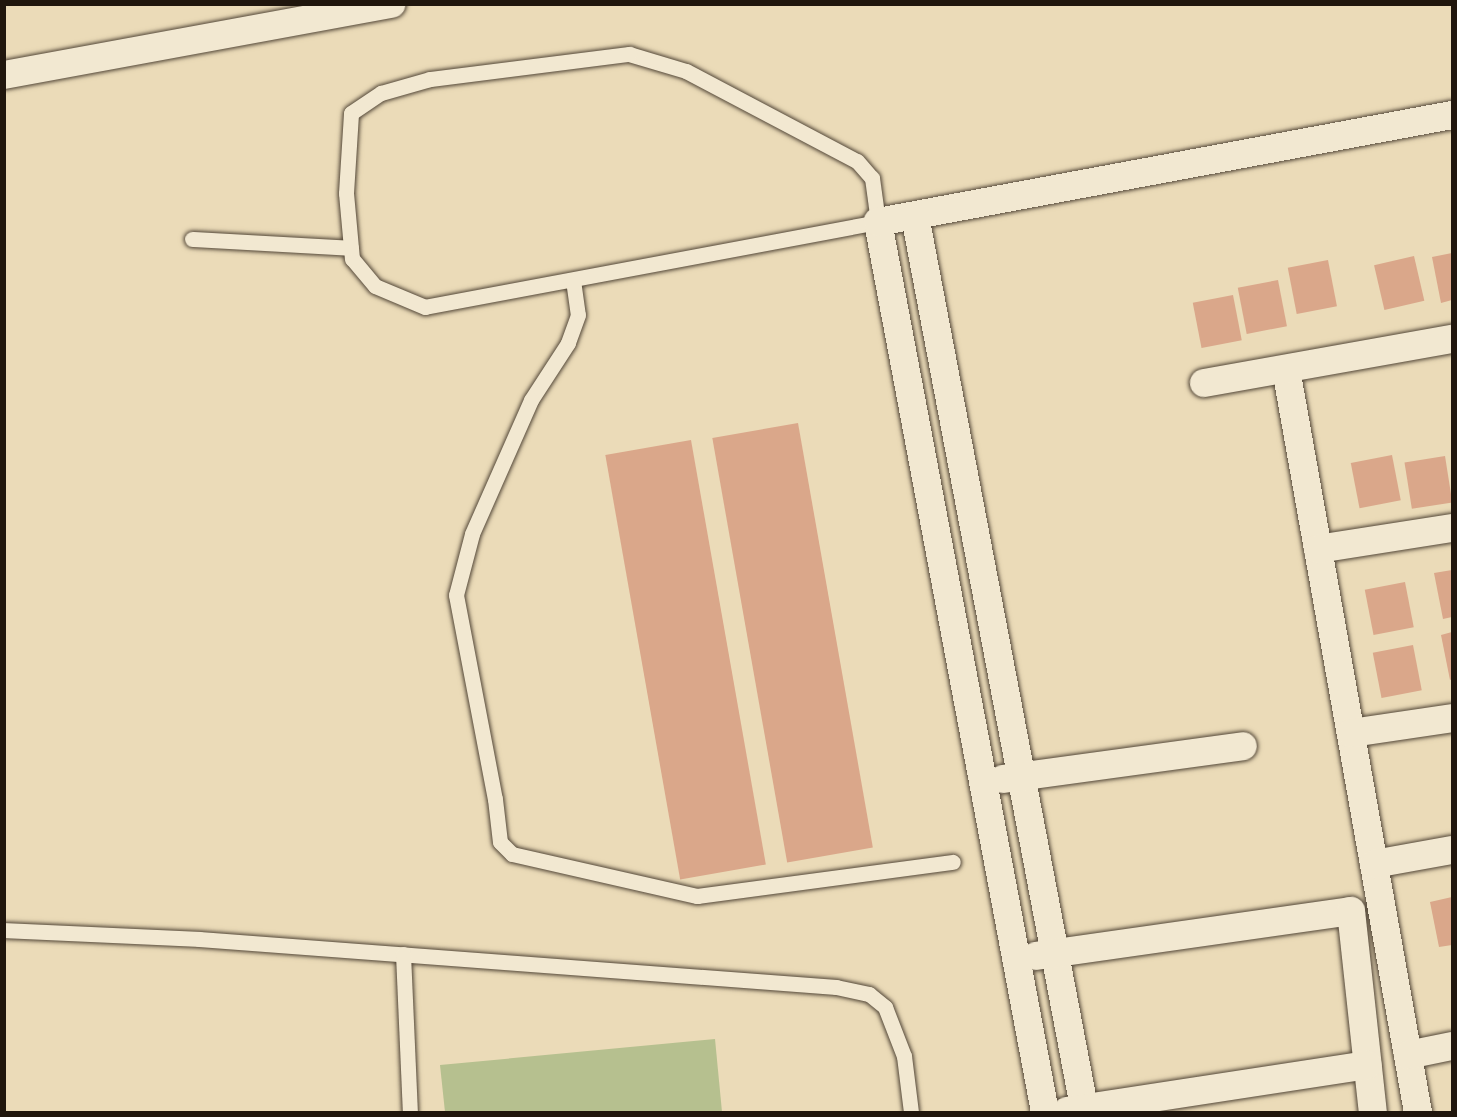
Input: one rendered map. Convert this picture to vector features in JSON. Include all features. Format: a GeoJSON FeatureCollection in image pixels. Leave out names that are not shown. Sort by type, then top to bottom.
{"type":"FeatureCollection","features":[{"type":"Feature","properties":{"kind":"street"},"geometry":{"type":"LineString","coordinates":[[4,75],[392,4]]}},
{"type":"Feature","properties":{"kind":"street"},"geometry":{"type":"LineString","coordinates":[[1045,1113],[878,222],[1452,115]]}},
{"type":"Feature","properties":{"kind":"street"},"geometry":{"type":"LineString","coordinates":[[915,216],[1054,953],[1076,1111],[1368,1065]]}},
{"type":"Feature","properties":{"kind":"street"},"geometry":{"type":"LineString","coordinates":[[1204,383],[1452,339]]}},
{"type":"Feature","properties":{"kind":"street"},"geometry":{"type":"LineString","coordinates":[[1287,369],[1418,1113]]}},
{"type":"Feature","properties":{"kind":"street"},"geometry":{"type":"LineString","coordinates":[[914,413],[951,402]]}},
{"type":"Feature","properties":{"kind":"street"},"geometry":{"type":"LineString","coordinates":[[1318,549],[1452,528]]}},
{"type":"Feature","properties":{"kind":"street"},"geometry":{"type":"LineString","coordinates":[[949,602],[987,596]]}},
{"type":"Feature","properties":{"kind":"street"},"geometry":{"type":"LineString","coordinates":[[1351,733],[1452,718]]}},
{"type":"Feature","properties":{"kind":"street"},"geometry":{"type":"LineString","coordinates":[[983,782],[1243,746]]}},
{"type":"Feature","properties":{"kind":"street"},"geometry":{"type":"LineString","coordinates":[[1374,864],[1452,850]]}},
{"type":"Feature","properties":{"kind":"street"},"geometry":{"type":"LineString","coordinates":[[1016,959],[1351,911],[1373,1113]]}},
{"type":"Feature","properties":{"kind":"street"},"geometry":{"type":"LineString","coordinates":[[1408,1055],[1452,1046]]}},
{"type":"Feature","properties":{"kind":"lane"},"geometry":{"type":"LineString","coordinates":[[629,54],[686,71],[857,161],[872,178],[878,222],[425,307],[375,286],[352,259],[346,192],[351,113],[381,93],[430,79],[629,54]]}},
{"type":"Feature","properties":{"kind":"lane"},"geometry":{"type":"LineString","coordinates":[[192,238],[351,248]]}},
{"type":"Feature","properties":{"kind":"lane"},"geometry":{"type":"LineString","coordinates":[[573,280],[578,315],[568,343],[531,400],[472,534],[456,595],[495,799],[500,842],[512,854],[697,896],[953,862]]}},
{"type":"Feature","properties":{"kind":"lane"},"geometry":{"type":"LineString","coordinates":[[4,930],[403,954],[836,987],[868,994],[885,1007],[897,1032],[911,1113]]}},
{"type":"Feature","properties":{"kind":"lane"},"geometry":{"type":"LineString","coordinates":[[403,954],[410,1113]]}},
{"type":"Feature","properties":{"kind":"green space"},"geometry":{"type":"Polygon","coordinates":[[[715,1039],[722,1112],[445,1112],[440,1065],[715,1039]]]}},
{"type":"Feature","properties":{"kind":"building"},"geometry":{"type":"Polygon","coordinates":[[[1452,253],[1452,300],[1441,303],[1432,257],[1452,253]]]}},
{"type":"Feature","properties":{"kind":"building"},"geometry":{"type":"Polygon","coordinates":[[[1414,256],[1424,301],[1384,310],[1374,265],[1414,256]]]}},
{"type":"Feature","properties":{"kind":"building"},"geometry":{"type":"Polygon","coordinates":[[[1328,260],[1337,306],[1297,314],[1288,268],[1328,260]]]}},
{"type":"Feature","properties":{"kind":"building"},"geometry":{"type":"Polygon","coordinates":[[[1278,280],[1287,326],[1247,334],[1238,288],[1278,280]]]}},
{"type":"Feature","properties":{"kind":"building"},"geometry":{"type":"Polygon","coordinates":[[[1233,295],[1242,340],[1202,348],[1193,303],[1233,295]]]}},
{"type":"Feature","properties":{"kind":"building"},"geometry":{"type":"Polygon","coordinates":[[[798,423],[873,847],[787,863],[712,438],[798,423]]]}},
{"type":"Feature","properties":{"kind":"building"},"geometry":{"type":"Polygon","coordinates":[[[691,440],[766,864],[680,880],[605,455],[691,440]]]}},
{"type":"Feature","properties":{"kind":"building"},"geometry":{"type":"Polygon","coordinates":[[[1392,455],[1401,500],[1360,508],[1351,463],[1392,455]]]}},
{"type":"Feature","properties":{"kind":"building"},"geometry":{"type":"Polygon","coordinates":[[[1445,456],[1452,502],[1412,509],[1405,462],[1445,456]]]}},
{"type":"Feature","properties":{"kind":"building"},"geometry":{"type":"Polygon","coordinates":[[[1452,570],[1452,617],[1443,619],[1434,573],[1452,570]]]}},
{"type":"Feature","properties":{"kind":"building"},"geometry":{"type":"Polygon","coordinates":[[[1405,582],[1414,627],[1374,635],[1365,590],[1405,582]]]}},
{"type":"Feature","properties":{"kind":"building"},"geometry":{"type":"Polygon","coordinates":[[[1452,632],[1452,679],[1450,680],[1441,635],[1452,632]]]}},
{"type":"Feature","properties":{"kind":"building"},"geometry":{"type":"Polygon","coordinates":[[[1413,645],[1422,690],[1382,698],[1373,653],[1413,645]]]}},
{"type":"Feature","properties":{"kind":"building"},"geometry":{"type":"Polygon","coordinates":[[[1452,897],[1452,945],[1439,947],[1430,902],[1452,897]]]}}]}
